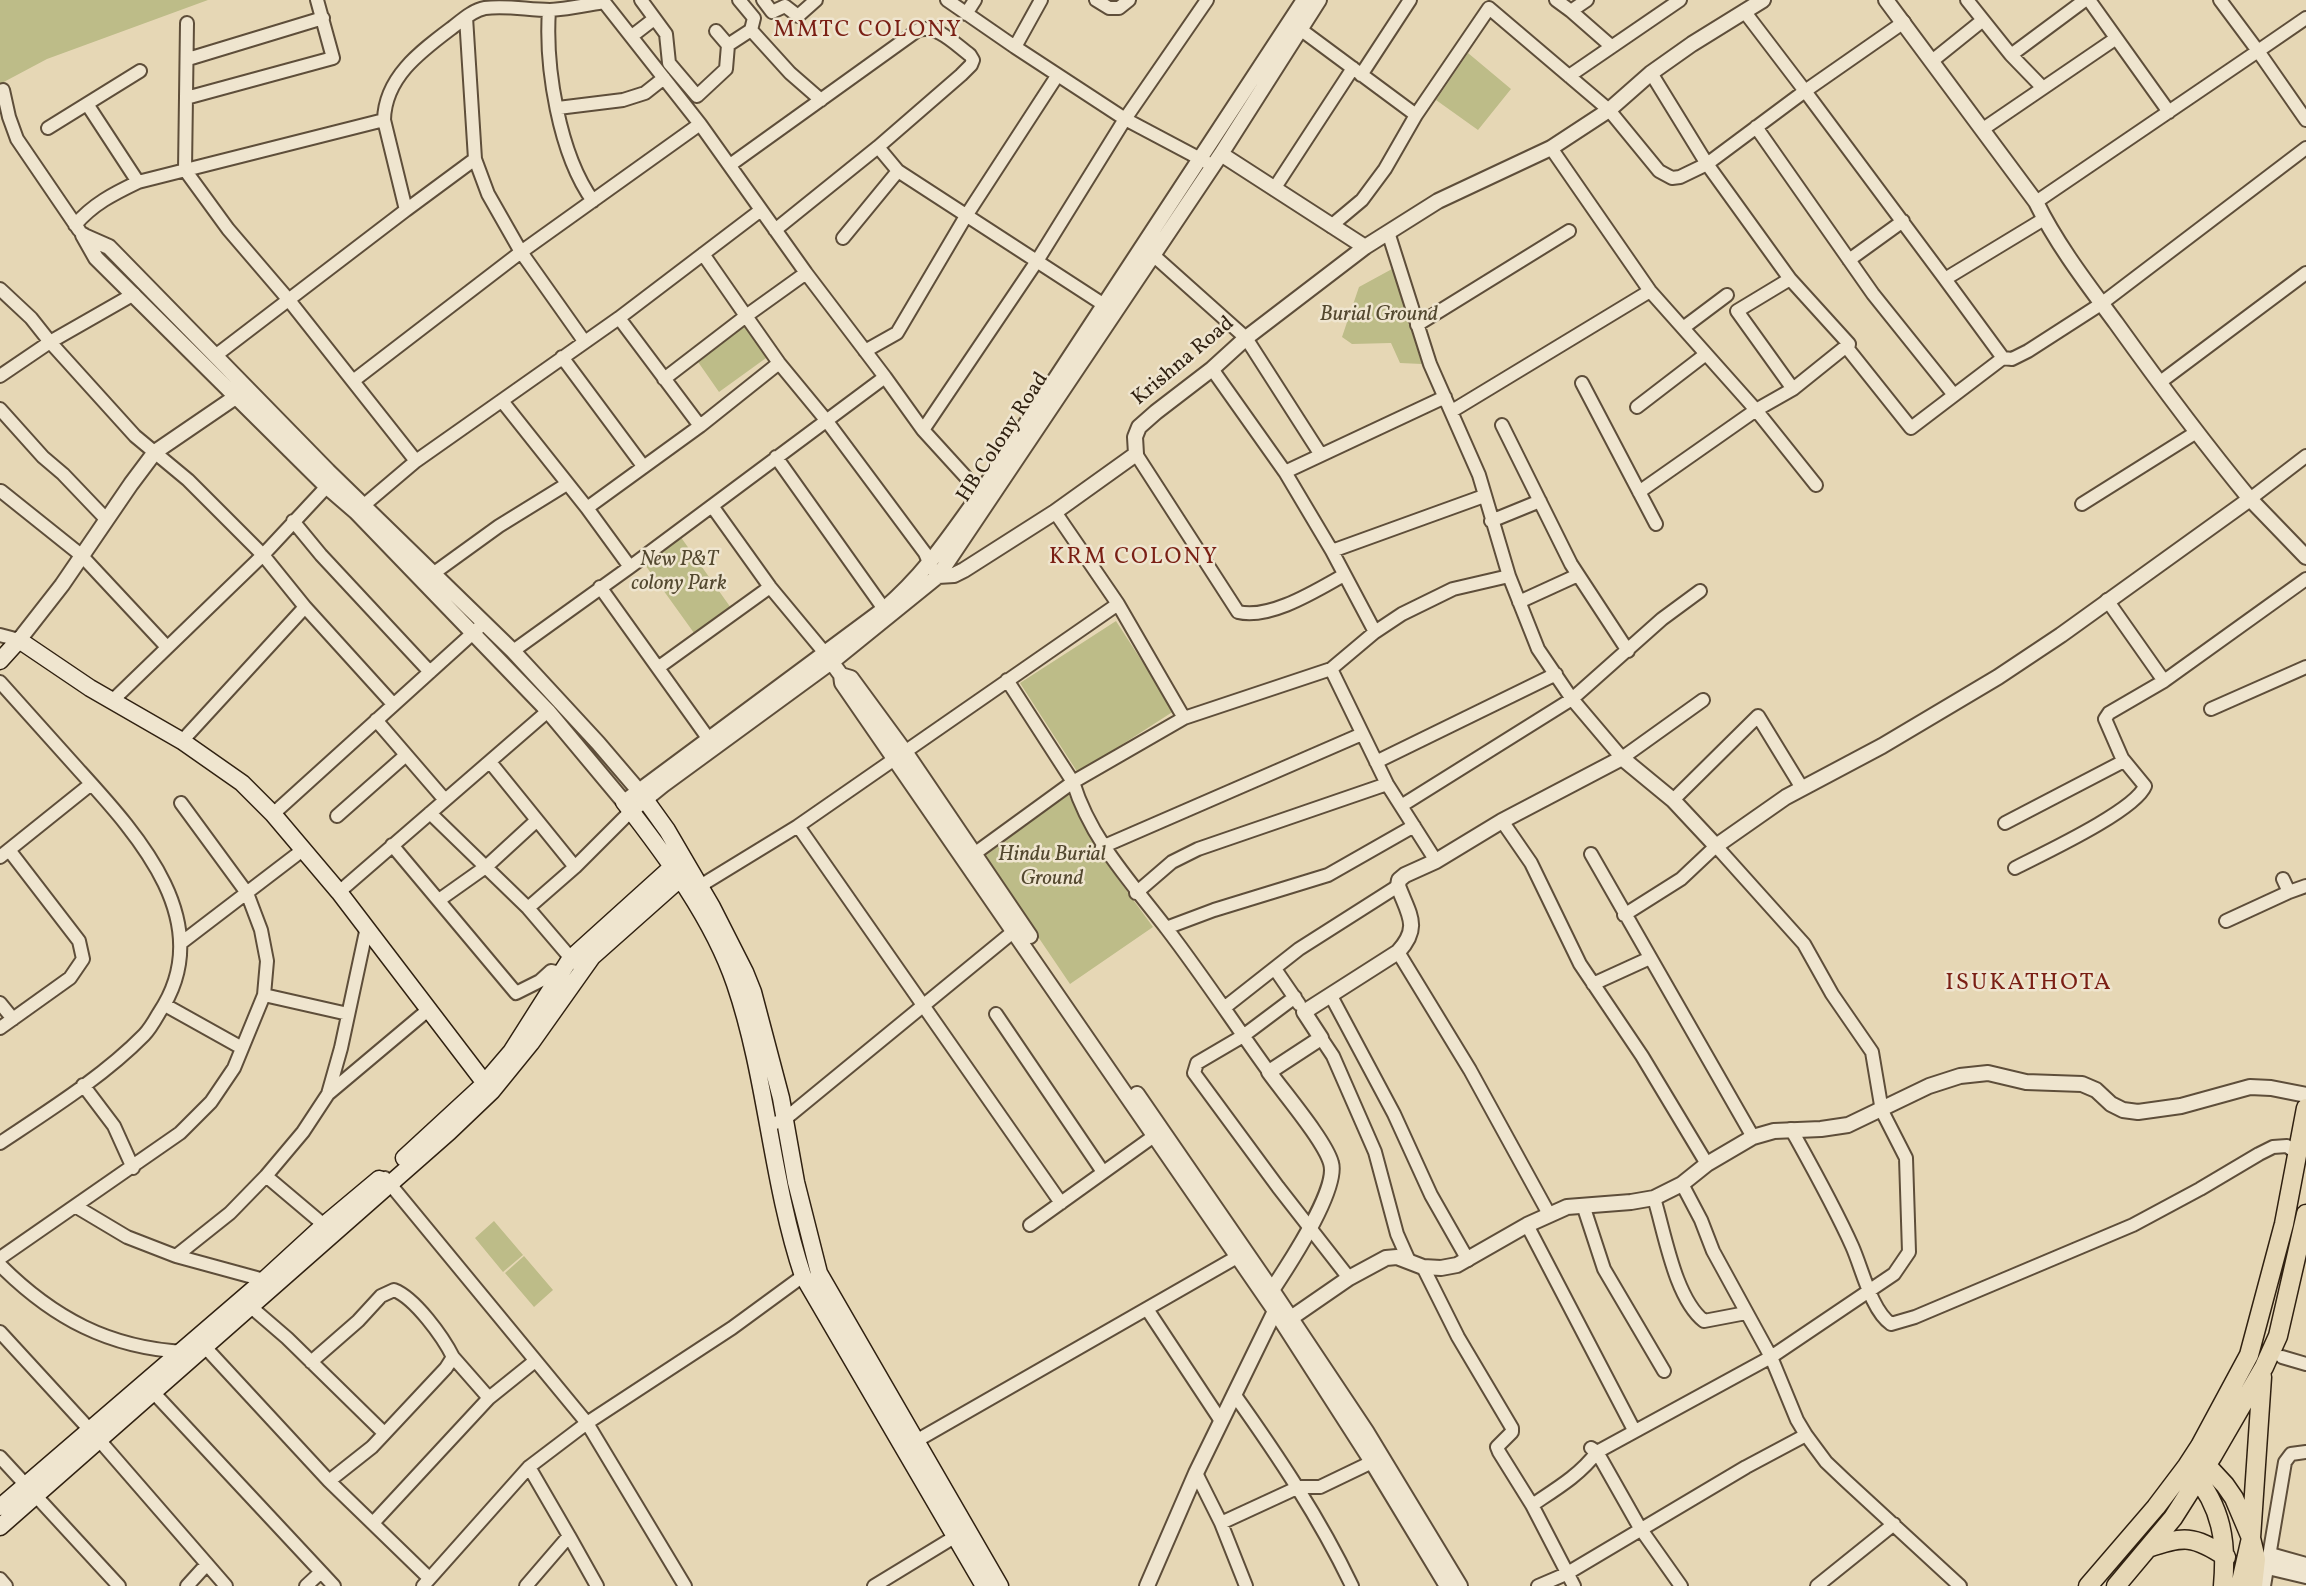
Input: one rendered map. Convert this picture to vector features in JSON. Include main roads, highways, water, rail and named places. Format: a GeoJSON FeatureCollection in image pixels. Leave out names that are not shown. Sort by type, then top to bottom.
{"type":"FeatureCollection","features":[{"type":"Feature","properties":{"kind":"main road"},"geometry":{"type":"LineString","coordinates":[[0,661],[19,640],[90,688],[182,741],[242,783],[273,814],[339,892],[488,1087]]}},
{"type":"Feature","properties":{"kind":"main road"},"geometry":{"type":"LineString","coordinates":[[642,795],[667,830],[700,886],[753,992],[785,1119],[796,1182],[819,1273],[916,1441],[962,1533],[984,1586]]}},
{"type":"Feature","properties":{"kind":"main road"},"geometry":{"type":"LineString","coordinates":[[628,806],[677,872],[728,965],[747,1023],[789,1235],[803,1276],[962,1533],[1000,1586]]}},
{"type":"Feature","properties":{"kind":"main road"},"geometry":{"type":"LineString","coordinates":[[95,1435],[154,1393],[251,1307],[488,1087],[531,1043],[571,967],[677,872]]}},
{"type":"Feature","properties":{"kind":"main road"},"geometry":{"type":"LineString","coordinates":[[2116,1586],[2173,1518],[2249,1355],[2284,1224],[2306,1108]]}},
{"type":"Feature","properties":{"kind":"main road"},"geometry":{"type":"LineString","coordinates":[[0,1527],[31,1491],[95,1435],[180,1351],[324,1225],[387,1180]]}},
{"type":"Feature","properties":{"kind":"main road"},"geometry":{"type":"LineString","coordinates":[[2088,1586],[2156,1507],[2196,1466],[2264,1367],[2278,1336],[2306,1214]]}},
{"type":"Feature","properties":{"kind":"main road"},"geometry":{"type":"LineString","coordinates":[[2240,1586],[2251,1538],[2258,1411],[2264,1367]]}},
{"type":"Feature","properties":{"kind":"main road"},"geometry":{"type":"LineString","coordinates":[[2196,1466],[2234,1497],[2251,1538],[2256,1559],[2253,1586]]}},
{"type":"Feature","properties":{"kind":"main road"},"geometry":{"type":"LineString","coordinates":[[2196,1466],[2223,1532],[2226,1557],[2223,1586]]}},
{"type":"Feature","properties":{"kind":"main road"},"geometry":{"type":"LineString","coordinates":[[0,1507],[31,1491]]}},
{"type":"Feature","properties":{"kind":"main road"},"geometry":{"type":"LineString","coordinates":[[2145,1549],[2175,1539],[2189,1539],[2203,1543],[2226,1557]]}},
{"type":"Feature","properties":{"kind":"district","name":"MMTC COLONY"},"geometry":{"type":"Point","coordinates":[868,32]}},
{"type":"Feature","properties":{"kind":"district","name":"KRM COLONY"},"geometry":{"type":"Point","coordinates":[1134,559]}},
{"type":"Feature","properties":{"kind":"district","name":"ISUKATHOTA"},"geometry":{"type":"Point","coordinates":[2029,985]}},
{"type":"Feature","properties":{"kind":"park label","name":"Burial Ground"},"geometry":{"type":"Point","coordinates":[1379,316]}},
{"type":"Feature","properties":{"kind":"park label","name":"New P&T colony Park"},"geometry":{"type":"Point","coordinates":[679,573]}},
{"type":"Feature","properties":{"kind":"park label","name":"Hindu Burial Ground"},"geometry":{"type":"Point","coordinates":[1052,868]}}]}
